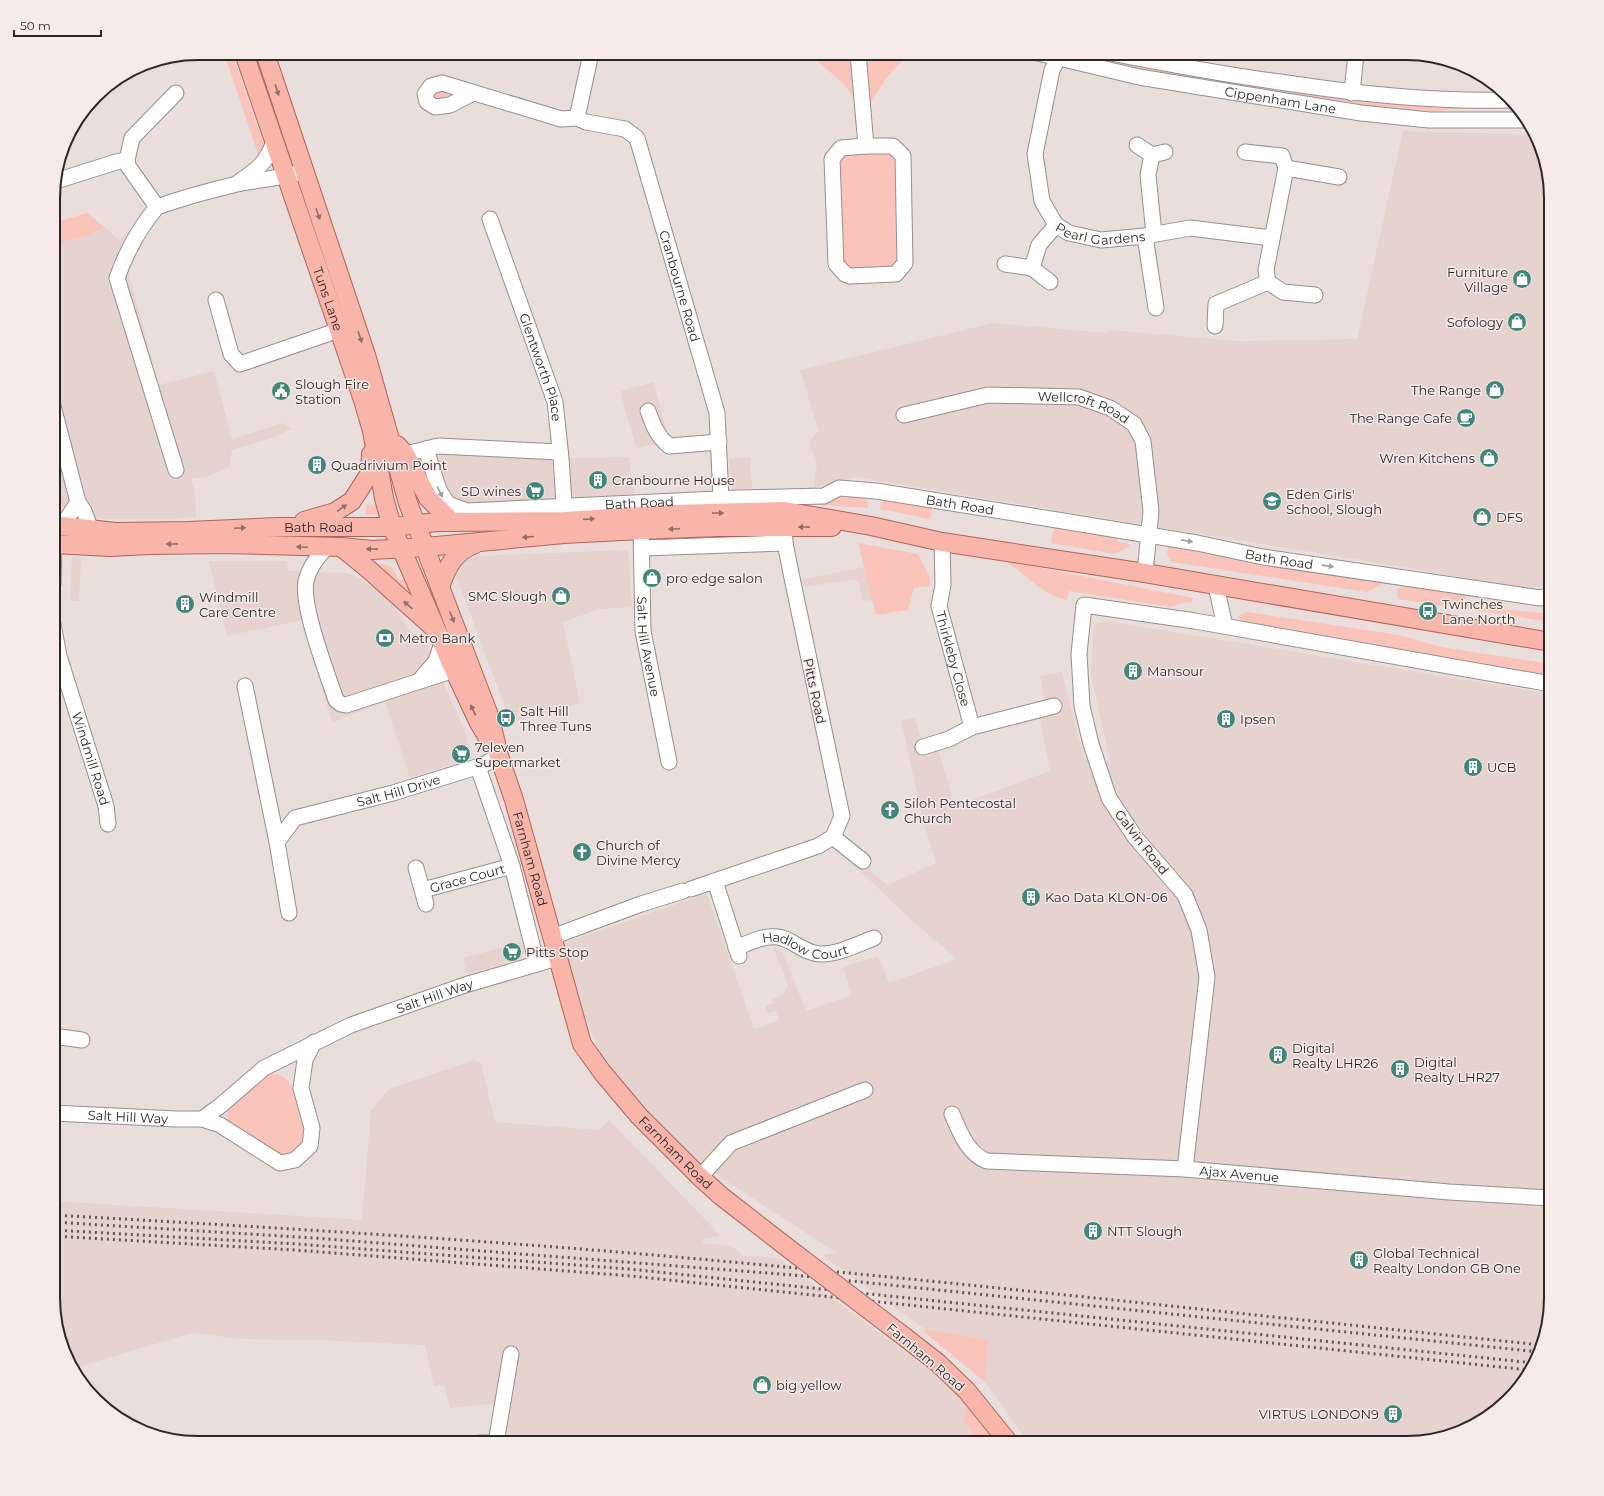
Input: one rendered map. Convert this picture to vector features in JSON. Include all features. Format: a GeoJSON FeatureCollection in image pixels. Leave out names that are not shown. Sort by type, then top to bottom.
{"type":"FeatureCollection","features":[{"type":"Feature","properties":{"kind":"main road","name":"Tuns Lane"},"geometry":{"type":"LineString","coordinates":[[246,60],[372,431],[384,498],[392,527],[402,548]]}},
{"type":"Feature","properties":{"kind":"main road","name":"Tuns Lane"},"geometry":{"type":"LineString","coordinates":[[267,60],[366,355],[416,524],[426,547]]}},
{"type":"Feature","properties":{"kind":"main road"},"geometry":{"type":"LineString","coordinates":[[278,527],[335,512],[352,501],[370,473],[372,431]]}},
{"type":"Feature","properties":{"kind":"main road"},"geometry":{"type":"LineString","coordinates":[[389,436],[405,454],[428,498],[452,522]]}},
{"type":"Feature","properties":{"kind":"main road","name":"Bath Road"},"geometry":{"type":"LineString","coordinates":[[60,525],[149,538],[191,537],[278,527],[392,527],[564,514],[672,514],[784,527]]}},
{"type":"Feature","properties":{"kind":"main road","name":"Bath Road"},"geometry":{"type":"LineString","coordinates":[[191,537],[372,550],[426,547],[564,534],[641,539],[784,527],[871,526],[942,542],[1144,573],[1544,641]]}},
{"type":"Feature","properties":{"kind":"main road","name":"Bath Road"},"geometry":{"type":"LineString","coordinates":[[60,544],[110,547],[149,538]]}},
{"type":"Feature","properties":{"kind":"main road"},"geometry":{"type":"LineString","coordinates":[[440,587],[446,570],[458,553],[476,543],[492,541]]}},
{"type":"Feature","properties":{"kind":"main road"},"geometry":{"type":"LineString","coordinates":[[334,547],[367,568],[439,637]]}},
{"type":"Feature","properties":{"kind":"main road","name":"Farnham Road"},"geometry":{"type":"LineString","coordinates":[[426,547],[490,718],[499,756],[514,800],[582,1044],[602,1072],[639,1116],[700,1177],[721,1196],[938,1364],[967,1391],[1003,1436]]}},
{"type":"Feature","properties":{"kind":"main road","name":"Farnham Road"},"geometry":{"type":"LineString","coordinates":[[402,548],[454,670],[478,721],[499,756]]}},
{"type":"Feature","properties":{"kind":"street"},"geometry":{"type":"LineString","coordinates":[[577,118],[589,60]]}},
{"type":"Feature","properties":{"kind":"street"},"geometry":{"type":"LineString","coordinates":[[859,60],[866,146]]}},
{"type":"Feature","properties":{"kind":"street","name":"Pearl Gardens"},"geometry":{"type":"LineString","coordinates":[[1058,60],[1052,70],[1035,154],[1042,201],[1056,225],[1069,233],[1101,240],[1149,235],[1190,228],[1272,238]]}},
{"type":"Feature","properties":{"kind":"street","name":"Cippenham Lane"},"geometry":{"type":"LineString","coordinates":[[1075,60],[1139,77],[1361,113],[1429,120],[1520,120]]}},
{"type":"Feature","properties":{"kind":"street"},"geometry":{"type":"LineString","coordinates":[[1152,60],[1259,79],[1385,96],[1466,101],[1504,100]]}},
{"type":"Feature","properties":{"kind":"street"},"geometry":{"type":"LineString","coordinates":[[1352,92],[1355,60]]}},
{"type":"Feature","properties":{"kind":"street"},"geometry":{"type":"LineString","coordinates":[[157,208],[128,166],[127,160],[132,138],[176,92]]}},
{"type":"Feature","properties":{"kind":"street","name":"Cranbourne Road"},"geometry":{"type":"LineString","coordinates":[[473,93],[561,119],[577,118],[586,122],[625,129],[637,138],[717,413],[721,500]]}},
{"type":"Feature","properties":{"kind":"street"},"geometry":{"type":"LineString","coordinates":[[234,185],[258,170],[270,154],[274,141]]}},
{"type":"Feature","properties":{"kind":"street"},"geometry":{"type":"LineString","coordinates":[[1137,145],[1158,154],[1148,175],[1149,235],[1156,308]]}},
{"type":"Feature","properties":{"kind":"street"},"geometry":{"type":"LineString","coordinates":[[866,146],[893,146],[903,156],[905,263],[896,274],[850,276],[845,274],[836,264],[832,159],[841,148],[866,146]]}},
{"type":"Feature","properties":{"kind":"street"},"geometry":{"type":"LineString","coordinates":[[1245,152],[1282,156],[1286,168],[1266,270],[1268,282],[1283,292],[1315,295]]}},
{"type":"Feature","properties":{"kind":"street"},"geometry":{"type":"LineString","coordinates":[[61,180],[116,162],[127,160]]}},
{"type":"Feature","properties":{"kind":"street"},"geometry":{"type":"LineString","coordinates":[[1286,168],[1339,177]]}},
{"type":"Feature","properties":{"kind":"street"},"geometry":{"type":"LineString","coordinates":[[176,470],[117,278],[125,254],[157,208],[178,200],[234,185],[286,176],[303,170]]}},
{"type":"Feature","properties":{"kind":"street","name":"Glentworth Place"},"geometry":{"type":"LineString","coordinates":[[490,219],[555,402],[564,514]]}},
{"type":"Feature","properties":{"kind":"street"},"geometry":{"type":"LineString","coordinates":[[1032,268],[1039,245],[1056,225]]}},
{"type":"Feature","properties":{"kind":"street"},"geometry":{"type":"LineString","coordinates":[[1005,264],[1032,268],[1050,282]]}},
{"type":"Feature","properties":{"kind":"street"},"geometry":{"type":"LineString","coordinates":[[1215,326],[1216,304],[1268,282]]}},
{"type":"Feature","properties":{"kind":"street"},"geometry":{"type":"LineString","coordinates":[[216,300],[231,354],[240,364],[339,330]]}},
{"type":"Feature","properties":{"kind":"street","name":"Wellcroft Road"},"geometry":{"type":"LineString","coordinates":[[904,415],[988,395],[1079,397],[1110,408],[1134,424],[1143,441],[1151,511],[1144,573]]}},
{"type":"Feature","properties":{"kind":"street"},"geometry":{"type":"LineString","coordinates":[[648,411],[655,430],[661,439],[669,446],[719,442]]}},
{"type":"Feature","properties":{"kind":"street"},"geometry":{"type":"LineString","coordinates":[[60,433],[78,502],[84,510],[91,530]]}},
{"type":"Feature","properties":{"kind":"street"},"geometry":{"type":"LineString","coordinates":[[405,454],[438,446],[560,452]]}},
{"type":"Feature","properties":{"kind":"street","name":"Bath Road"},"geometry":{"type":"LineString","coordinates":[[426,449],[439,490],[448,504],[468,511],[564,514],[738,498],[824,496],[839,488],[876,492],[1148,535],[1263,557],[1540,598],[1544,597]]}},
{"type":"Feature","properties":{"kind":"street"},"geometry":{"type":"LineString","coordinates":[[60,523],[78,502]]}},
{"type":"Feature","properties":{"kind":"street","name":"Pitts Road"},"geometry":{"type":"LineString","coordinates":[[784,527],[842,816],[833,837]]}},
{"type":"Feature","properties":{"kind":"street","name":"Salt Hill Avenue"},"geometry":{"type":"LineString","coordinates":[[641,539],[643,632],[669,762]]}},
{"type":"Feature","properties":{"kind":"street","name":"Thirkleby Close"},"geometry":{"type":"LineString","coordinates":[[942,542],[944,585],[939,606],[972,727]]}},
{"type":"Feature","properties":{"kind":"street"},"geometry":{"type":"LineString","coordinates":[[334,547],[315,560],[306,582],[307,607],[336,700],[341,704],[346,704],[417,683],[454,670]]}},
{"type":"Feature","properties":{"kind":"street"},"geometry":{"type":"LineString","coordinates":[[1216,586],[1225,626],[1544,683]]}},
{"type":"Feature","properties":{"kind":"street","name":"Galvin Road"},"geometry":{"type":"LineString","coordinates":[[1185,1169],[1207,977],[1204,953],[1199,930],[1185,896],[1135,837],[1109,798],[1091,744],[1082,706],[1079,654],[1084,606],[1225,626]]}},
{"type":"Feature","properties":{"kind":"street"},"geometry":{"type":"LineString","coordinates":[[417,683],[436,661],[439,637]]}},
{"type":"Feature","properties":{"kind":"street","name":"Windmill Road"},"geometry":{"type":"LineString","coordinates":[[60,659],[106,806],[108,824]]}},
{"type":"Feature","properties":{"kind":"street"},"geometry":{"type":"LineString","coordinates":[[245,686],[277,842],[289,913]]}},
{"type":"Feature","properties":{"kind":"street"},"geometry":{"type":"LineString","coordinates":[[922,747],[950,739],[972,727],[1054,706]]}},
{"type":"Feature","properties":{"kind":"street","name":"Salt Hill Drive"},"geometry":{"type":"LineString","coordinates":[[295,818],[392,793],[478,767],[499,756]]}},
{"type":"Feature","properties":{"kind":"street"},"geometry":{"type":"LineString","coordinates":[[478,767],[512,866],[538,964]]}},
{"type":"Feature","properties":{"kind":"street"},"geometry":{"type":"LineString","coordinates":[[269,806],[295,818],[277,842]]}},
{"type":"Feature","properties":{"kind":"street"},"geometry":{"type":"LineString","coordinates":[[552,937],[641,904],[818,846],[833,837],[863,861]]}},
{"type":"Feature","properties":{"kind":"street","name":"Grace Court"},"geometry":{"type":"LineString","coordinates":[[416,868],[424,897],[512,866]]}},
{"type":"Feature","properties":{"kind":"street","name":"Hadlow Court"},"geometry":{"type":"LineString","coordinates":[[715,881],[737,952],[765,937],[779,937],[805,951],[820,954],[839,951],[874,938]]}},
{"type":"Feature","properties":{"kind":"street","name":"Salt Hill Way"},"geometry":{"type":"LineString","coordinates":[[202,1118],[220,1106],[264,1068],[351,1025],[464,985],[557,958]]}},
{"type":"Feature","properties":{"kind":"street"},"geometry":{"type":"LineString","coordinates":[[60,1037],[82,1040]]}},
{"type":"Feature","properties":{"kind":"street","name":"Salt Hill Way"},"geometry":{"type":"LineString","coordinates":[[60,1113],[176,1119],[202,1118],[220,1125],[280,1163],[295,1160],[310,1146],[312,1128],[301,1088],[305,1060],[314,1042]]}},
{"type":"Feature","properties":{"kind":"street"},"geometry":{"type":"LineString","coordinates":[[700,1177],[731,1143],[842,1093],[865,1090]]}},
{"type":"Feature","properties":{"kind":"street","name":"Ajax Avenue"},"geometry":{"type":"LineString","coordinates":[[952,1114],[962,1138],[976,1157],[987,1161],[1185,1169],[1448,1192],[1544,1198]]}},
{"type":"Feature","properties":{"kind":"street"},"geometry":{"type":"LineString","coordinates":[[497,1436],[511,1354]]}},
{"type":"Feature","properties":{"kind":"shaded area"},"geometry":{"type":"Polygon","coordinates":[[[226,60],[234,60],[264,145],[259,157],[226,60]]]}},
{"type":"Feature","properties":{"kind":"shaded area"},"geometry":{"type":"Polygon","coordinates":[[[816,60],[855,60],[858,105],[845,85],[816,60]]]}},
{"type":"Feature","properties":{"kind":"shaded area"},"geometry":{"type":"Polygon","coordinates":[[[867,60],[905,60],[889,75],[869,106],[867,60]]]}},
{"type":"Feature","properties":{"kind":"shaded area"},"geometry":{"type":"Polygon","coordinates":[[[1100,60],[1115,60],[1137,65],[1357,100],[1463,108],[1425,113],[1337,103],[1136,70],[1100,60]]]}},
{"type":"Feature","properties":{"kind":"shaded area"},"geometry":{"type":"Polygon","coordinates":[[[441,88],[456,94],[443,102],[436,101],[434,97],[435,91],[441,88]]]}},
{"type":"Feature","properties":{"kind":"shaded area"},"geometry":{"type":"Polygon","coordinates":[[[1403,131],[1529,135],[1537,153],[1544,189],[1544,584],[1528,590],[1451,575],[856,477],[814,487],[817,463],[809,442],[819,431],[800,370],[993,323],[1106,333],[1110,330],[1238,341],[1357,339],[1403,131]]]}},
{"type":"Feature","properties":{"kind":"shaded area"},"geometry":{"type":"Polygon","coordinates":[[[889,152],[895,159],[899,263],[895,268],[848,270],[842,264],[837,161],[847,153],[889,152]]]}},
{"type":"Feature","properties":{"kind":"shaded area"},"geometry":{"type":"Polygon","coordinates":[[[87,213],[104,227],[89,235],[60,243],[60,221],[87,213]]]}},
{"type":"Feature","properties":{"kind":"shaded area"},"geometry":{"type":"Polygon","coordinates":[[[104,227],[120,241],[128,230],[143,244],[131,262],[127,274],[129,275],[159,385],[214,371],[232,439],[283,423],[292,429],[274,437],[232,450],[229,467],[204,478],[191,478],[195,493],[196,517],[171,519],[108,519],[76,515],[66,507],[60,489],[60,243],[89,235],[104,227]]]}},
{"type":"Feature","properties":{"kind":"shaded area"},"geometry":{"type":"Polygon","coordinates":[[[654,382],[669,441],[637,448],[625,411],[621,391],[654,382]]]}},
{"type":"Feature","properties":{"kind":"shaded area"},"geometry":{"type":"Polygon","coordinates":[[[434,442],[551,448],[555,502],[459,507],[441,492],[431,456],[434,442]]]}},
{"type":"Feature","properties":{"kind":"shaded area"},"geometry":{"type":"Polygon","coordinates":[[[628,457],[635,495],[567,499],[564,458],[628,457]]]}},
{"type":"Feature","properties":{"kind":"shaded area"},"geometry":{"type":"Polygon","coordinates":[[[750,457],[752,488],[734,489],[731,486],[729,459],[750,457]]]}},
{"type":"Feature","properties":{"kind":"shaded area"},"geometry":{"type":"Polygon","coordinates":[[[60,489],[66,507],[60,507],[60,489]]]}},
{"type":"Feature","properties":{"kind":"shaded area"},"geometry":{"type":"Polygon","coordinates":[[[835,496],[862,496],[867,500],[868,508],[821,505],[819,502],[835,496]]]}},
{"type":"Feature","properties":{"kind":"shaded area"},"geometry":{"type":"Polygon","coordinates":[[[886,500],[932,508],[930,519],[880,509],[881,503],[886,500]]]}},
{"type":"Feature","properties":{"kind":"shaded area"},"geometry":{"type":"Polygon","coordinates":[[[378,503],[381,515],[366,515],[366,506],[378,503]]]}},
{"type":"Feature","properties":{"kind":"shaded area"},"geometry":{"type":"Polygon","coordinates":[[[1054,528],[1117,537],[1118,542],[1126,543],[1130,546],[1115,554],[1051,543],[1054,528]]]}},
{"type":"Feature","properties":{"kind":"shaded area"},"geometry":{"type":"Polygon","coordinates":[[[858,543],[918,554],[930,577],[930,586],[914,588],[908,610],[876,615],[858,543]]]}},
{"type":"Feature","properties":{"kind":"shaded area"},"geometry":{"type":"Polygon","coordinates":[[[1168,545],[1379,580],[1381,585],[1367,592],[1172,562],[1167,554],[1168,545]]]}},
{"type":"Feature","properties":{"kind":"shaded area"},"geometry":{"type":"Polygon","coordinates":[[[628,550],[632,607],[599,609],[563,622],[580,703],[511,723],[456,576],[466,560],[478,556],[628,550]]]}},
{"type":"Feature","properties":{"kind":"shaded area"},"geometry":{"type":"Polygon","coordinates":[[[72,557],[81,558],[79,601],[70,601],[72,557]]]}},
{"type":"Feature","properties":{"kind":"shaded area"},"geometry":{"type":"Polygon","coordinates":[[[209,561],[287,561],[288,571],[346,573],[356,576],[383,595],[394,606],[415,638],[425,640],[466,735],[471,758],[410,778],[385,702],[332,722],[302,620],[227,636],[209,561]]]}},
{"type":"Feature","properties":{"kind":"shaded area"},"geometry":{"type":"Polygon","coordinates":[[[1006,561],[1193,598],[1192,603],[1185,602],[1171,607],[1069,591],[1067,600],[1050,594],[1042,589],[1006,561]]]}},
{"type":"Feature","properties":{"kind":"shaded area"},"geometry":{"type":"Polygon","coordinates":[[[375,564],[385,565],[393,569],[399,580],[406,578],[415,602],[375,564]]]}},
{"type":"Feature","properties":{"kind":"shaded area"},"geometry":{"type":"Polygon","coordinates":[[[865,567],[873,600],[862,601],[859,582],[855,580],[800,587],[797,577],[804,579],[865,567]]]}},
{"type":"Feature","properties":{"kind":"shaded area"},"geometry":{"type":"Polygon","coordinates":[[[1407,586],[1470,594],[1459,605],[1544,613],[1544,621],[1398,599],[1397,589],[1407,586]]]}},
{"type":"Feature","properties":{"kind":"shaded area"},"geometry":{"type":"Polygon","coordinates":[[[1247,612],[1399,635],[1441,647],[1544,663],[1544,676],[1242,623],[1238,616],[1247,612]]]}},
{"type":"Feature","properties":{"kind":"shaded area"},"geometry":{"type":"Polygon","coordinates":[[[1108,621],[1544,693],[1543,1316],[1534,1351],[1521,1375],[1504,1396],[1497,1402],[1483,1413],[1459,1426],[1424,1435],[1406,1436],[1024,1436],[985,1382],[988,1339],[926,1330],[822,1255],[837,1253],[705,1167],[620,1081],[597,1049],[595,1036],[593,1036],[578,997],[566,947],[568,942],[707,894],[754,1029],[779,1020],[776,1011],[767,1013],[765,1006],[773,1003],[772,999],[783,995],[788,985],[773,947],[782,951],[806,1011],[852,995],[843,967],[878,956],[889,983],[957,959],[906,915],[857,868],[866,861],[873,874],[888,885],[936,863],[924,823],[901,721],[915,718],[922,743],[935,739],[955,806],[1050,771],[1040,719],[1016,727],[1016,713],[1045,703],[1040,676],[1062,672],[1084,759],[1110,761],[1091,675],[1093,628],[1095,624],[1108,621]]]}},
{"type":"Feature","properties":{"kind":"shaded area"},"geometry":{"type":"Polygon","coordinates":[[[523,942],[524,952],[521,959],[467,974],[463,958],[523,942]]]}},
{"type":"Feature","properties":{"kind":"shaded area"},"geometry":{"type":"Polygon","coordinates":[[[474,1060],[481,1063],[495,1122],[599,1130],[609,1120],[721,1236],[703,1239],[703,1243],[731,1246],[744,1256],[778,1258],[940,1378],[968,1406],[963,1420],[974,1436],[503,1436],[507,1413],[490,1404],[450,1408],[444,1385],[434,1386],[425,1345],[317,1340],[242,1339],[192,1333],[78,1367],[70,1351],[60,1307],[60,1201],[362,1220],[371,1111],[389,1089],[474,1060]]]}},
{"type":"Feature","properties":{"kind":"shaded area"},"geometry":{"type":"Polygon","coordinates":[[[272,1073],[280,1075],[292,1087],[309,1133],[302,1145],[290,1153],[281,1156],[227,1122],[228,1111],[233,1103],[256,1083],[272,1073]]]}},
{"type":"Feature","properties":{"kind":"shaded area"},"geometry":{"type":"Polygon","coordinates":[[[926,1330],[988,1339],[985,1382],[923,1331],[926,1330]]]}},
{"type":"Feature","properties":{"kind":"shaded area"},"geometry":{"type":"Polygon","coordinates":[[[968,1406],[991,1436],[974,1436],[963,1420],[968,1406]]]}},
{"type":"Feature","properties":{"kind":"railway"},"geometry":{"type":"LineString","coordinates":[[60,1215],[414,1237],[630,1253],[972,1285],[1536,1344]]}},
{"type":"Feature","properties":{"kind":"railway"},"geometry":{"type":"LineString","coordinates":[[60,1222],[314,1238],[793,1275],[1534,1351]]}},
{"type":"Feature","properties":{"kind":"railway"},"geometry":{"type":"LineString","coordinates":[[60,1230],[297,1244],[629,1269],[1528,1362]]}},
{"type":"Feature","properties":{"kind":"railway"},"geometry":{"type":"LineString","coordinates":[[60,1236],[295,1250],[631,1276],[1524,1369]]}},
{"type":"Feature","properties":{"kind":"place","name":"Furniture Village"},"geometry":{"type":"Point","coordinates":[1522,279]}},
{"type":"Feature","properties":{"kind":"place","name":"Sofology"},"geometry":{"type":"Point","coordinates":[1517,322]}},
{"type":"Feature","properties":{"kind":"place","name":"The Range"},"geometry":{"type":"Point","coordinates":[1495,390]}},
{"type":"Feature","properties":{"kind":"place","name":"Slough Fire Station"},"geometry":{"type":"Point","coordinates":[281,391]}},
{"type":"Feature","properties":{"kind":"place","name":"The Range Cafe"},"geometry":{"type":"Point","coordinates":[1466,418]}},
{"type":"Feature","properties":{"kind":"place","name":"Wren Kitchens"},"geometry":{"type":"Point","coordinates":[1489,458]}},
{"type":"Feature","properties":{"kind":"place","name":"Quadrivium Point"},"geometry":{"type":"Point","coordinates":[317,465]}},
{"type":"Feature","properties":{"kind":"place","name":"Cranbourne House"},"geometry":{"type":"Point","coordinates":[598,480]}},
{"type":"Feature","properties":{"kind":"place","name":"SD wines"},"geometry":{"type":"Point","coordinates":[535,491]}},
{"type":"Feature","properties":{"kind":"place","name":"Eden Girls' School, Slough"},"geometry":{"type":"Point","coordinates":[1272,501]}},
{"type":"Feature","properties":{"kind":"place","name":"DFS"},"geometry":{"type":"Point","coordinates":[1482,517]}},
{"type":"Feature","properties":{"kind":"place","name":"pro edge salon"},"geometry":{"type":"Point","coordinates":[652,578]}},
{"type":"Feature","properties":{"kind":"place","name":"SMC Slough"},"geometry":{"type":"Point","coordinates":[561,596]}},
{"type":"Feature","properties":{"kind":"place","name":"Windmill Care Centre"},"geometry":{"type":"Point","coordinates":[185,604]}},
{"type":"Feature","properties":{"kind":"place","name":"Twinches Lane North"},"geometry":{"type":"Point","coordinates":[1428,611]}},
{"type":"Feature","properties":{"kind":"place","name":"Metro Bank"},"geometry":{"type":"Point","coordinates":[385,638]}},
{"type":"Feature","properties":{"kind":"place","name":"Mansour"},"geometry":{"type":"Point","coordinates":[1133,671]}},
{"type":"Feature","properties":{"kind":"place","name":"Salt Hill Three Tuns"},"geometry":{"type":"Point","coordinates":[506,718]}},
{"type":"Feature","properties":{"kind":"place","name":"Ipsen"},"geometry":{"type":"Point","coordinates":[1226,719]}},
{"type":"Feature","properties":{"kind":"place","name":"7eleven Supermarket"},"geometry":{"type":"Point","coordinates":[461,754]}},
{"type":"Feature","properties":{"kind":"place","name":"UCB"},"geometry":{"type":"Point","coordinates":[1473,767]}},
{"type":"Feature","properties":{"kind":"place","name":"Siloh Pentecostal Church"},"geometry":{"type":"Point","coordinates":[890,810]}},
{"type":"Feature","properties":{"kind":"place","name":"Church of Divine Mercy"},"geometry":{"type":"Point","coordinates":[582,852]}},
{"type":"Feature","properties":{"kind":"place","name":"Kao Data KLON-06"},"geometry":{"type":"Point","coordinates":[1031,897]}},
{"type":"Feature","properties":{"kind":"place","name":"Pitts Stop"},"geometry":{"type":"Point","coordinates":[512,952]}},
{"type":"Feature","properties":{"kind":"place","name":"Digital Realty LHR26"},"geometry":{"type":"Point","coordinates":[1278,1055]}},
{"type":"Feature","properties":{"kind":"place","name":"Digital Realty LHR27"},"geometry":{"type":"Point","coordinates":[1400,1069]}},
{"type":"Feature","properties":{"kind":"place","name":"NTT Slough"},"geometry":{"type":"Point","coordinates":[1093,1231]}},
{"type":"Feature","properties":{"kind":"place","name":"Global Technical Realty London GB One"},"geometry":{"type":"Point","coordinates":[1359,1260]}},
{"type":"Feature","properties":{"kind":"place","name":"big yellow"},"geometry":{"type":"Point","coordinates":[762,1385]}},
{"type":"Feature","properties":{"kind":"place","name":"VIRTUS LONDON9"},"geometry":{"type":"Point","coordinates":[1393,1414]}}]}
